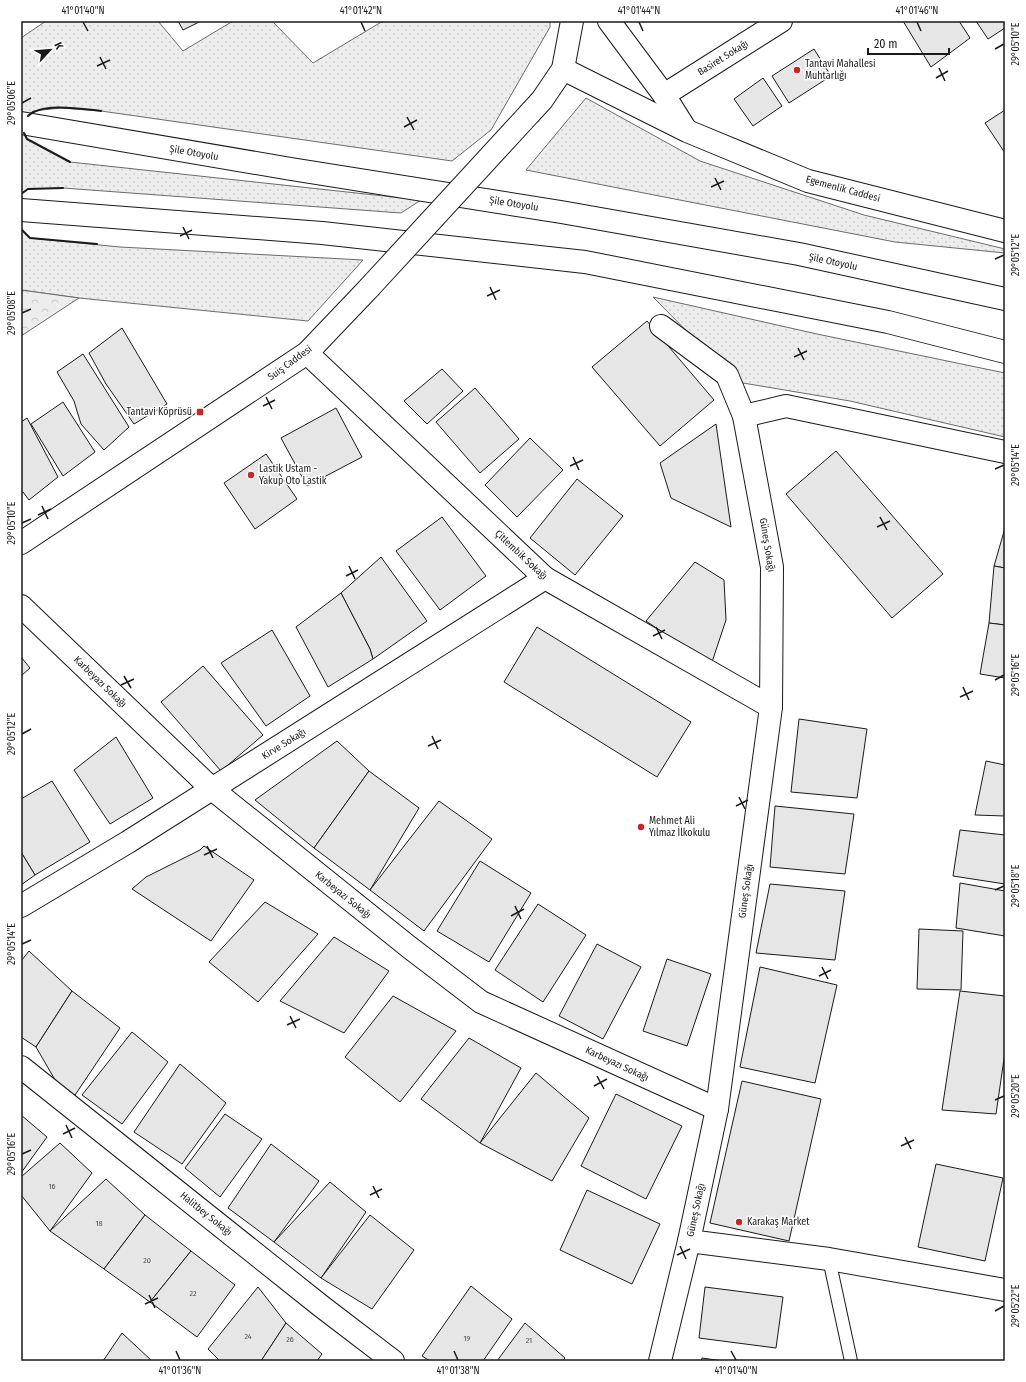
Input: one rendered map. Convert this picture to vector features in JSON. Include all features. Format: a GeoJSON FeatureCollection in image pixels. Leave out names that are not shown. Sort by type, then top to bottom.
{"type":"FeatureCollection","features":[{"type":"Feature","properties":{"kind":"main road"},"geometry":{"type":"LineString","coordinates":[[563,69],[572,21]]}},
{"type":"Feature","properties":{"kind":"main road"},"geometry":{"type":"LineString","coordinates":[[610,21],[664,95],[687,131]]}},
{"type":"Feature","properties":{"kind":"main road","name":"Basiret Sokağı"},"geometry":{"type":"LineString","coordinates":[[664,95],[781,21]]}},
{"type":"Feature","properties":{"kind":"main road","name":"Suiş Caddesi"},"geometry":{"type":"LineString","coordinates":[[21,543],[307,353],[542,100],[563,69]]}},
{"type":"Feature","properties":{"kind":"main road","name":"Egemenlik Caddesi"},"geometry":{"type":"LineString","coordinates":[[563,69],[687,131],[808,181],[1005,231]]}},
{"type":"Feature","properties":{"kind":"main road","name":"Şile Otoyolu"},"geometry":{"type":"LineString","coordinates":[[21,123],[290,169],[561,212],[799,254],[1005,299]]}},
{"type":"Feature","properties":{"kind":"main road"},"geometry":{"type":"LineString","coordinates":[[21,210],[322,233],[585,262],[888,322],[1005,352]]}},
{"type":"Feature","properties":{"kind":"main road","name":"Güneş Sokağı"},"geometry":{"type":"LineString","coordinates":[[660,326],[727,375],[744,416],[772,566],[771,707],[717,1109],[689,1241],[660,1361]]}},
{"type":"Feature","properties":{"kind":"main road","name":"Çitlembik Sokağı"},"geometry":{"type":"LineString","coordinates":[[307,353],[545,578],[771,707]]}},
{"type":"Feature","properties":{"kind":"main road"},"geometry":{"type":"LineString","coordinates":[[744,416],[786,406],[1005,452]]}},
{"type":"Feature","properties":{"kind":"main road","name":"Kirve Sokağı"},"geometry":{"type":"LineString","coordinates":[[21,906],[128,842],[545,578]]}},
{"type":"Feature","properties":{"kind":"main road","name":"Karbeyazı Sokağı"},"geometry":{"type":"LineString","coordinates":[[21,606],[212,789],[409,947],[481,1002],[717,1109]]}},
{"type":"Feature","properties":{"kind":"main road","name":"Halitbey Sokağı"},"geometry":{"type":"LineString","coordinates":[[21,1067],[393,1361]]}},
{"type":"Feature","properties":{"kind":"main road"},"geometry":{"type":"LineString","coordinates":[[689,1241],[829,1259],[1005,1290]]}},
{"type":"Feature","properties":{"kind":"lane"},"geometry":{"type":"LineString","coordinates":[[829,1259],[851,1361]]}},
{"type":"Feature","properties":{"kind":"green space"},"geometry":{"type":"Polygon","coordinates":[[[46,21],[158,21],[183,51],[233,21],[272,21],[313,63],[383,21],[550,21],[550,27],[491,130],[452,161],[101,111],[61,108],[33,111],[21,122],[21,38],[46,21]]]}},
{"type":"Feature","properties":{"kind":"green space"},"geometry":{"type":"Polygon","coordinates":[[[586,98],[700,161],[864,215],[1005,249],[1005,253],[895,242],[526,170],[586,98]]]}},
{"type":"Feature","properties":{"kind":"green space"},"geometry":{"type":"Polygon","coordinates":[[[21,126],[27,139],[70,162],[421,200],[401,213],[63,188],[28,189],[21,194],[21,126]]]}},
{"type":"Feature","properties":{"kind":"green space"},"geometry":{"type":"Polygon","coordinates":[[[21,229],[30,238],[120,247],[363,260],[308,321],[79,298],[21,290],[21,229]]]}},
{"type":"Feature","properties":{"kind":"green space"},"geometry":{"type":"Polygon","coordinates":[[[21,290],[79,298],[21,336],[21,290]]]}},
{"type":"Feature","properties":{"kind":"green space"},"geometry":{"type":"Polygon","coordinates":[[[653,297],[817,334],[1005,373],[1005,437],[850,401],[737,382],[653,297]]]}},
{"type":"Feature","properties":{"kind":"building"},"geometry":{"type":"Polygon","coordinates":[[[178,21],[201,21],[183,30],[178,21]]]}},
{"type":"Feature","properties":{"kind":"building"},"geometry":{"type":"Polygon","coordinates":[[[903,21],[959,21],[970,38],[931,67],[903,21]]]}},
{"type":"Feature","properties":{"kind":"building"},"geometry":{"type":"Polygon","coordinates":[[[976,21],[1005,21],[1005,28],[988,39],[976,21]]]}},
{"type":"Feature","properties":{"kind":"building"},"geometry":{"type":"Polygon","coordinates":[[[814,49],[831,76],[789,103],[772,76],[814,49]]]}},
{"type":"Feature","properties":{"kind":"building"},"geometry":{"type":"Polygon","coordinates":[[[763,78],[782,106],[753,126],[734,99],[763,78]]]}},
{"type":"Feature","properties":{"kind":"building"},"geometry":{"type":"Polygon","coordinates":[[[1005,110],[1005,153],[985,123],[1005,110]]]}},
{"type":"Feature","properties":{"kind":"building"},"geometry":{"type":"Polygon","coordinates":[[[647,321],[714,400],[660,446],[592,367],[647,321]]]}},
{"type":"Feature","properties":{"kind":"building"},"geometry":{"type":"Polygon","coordinates":[[[122,328],[167,404],[134,424],[106,384],[89,353],[122,328]]]}},
{"type":"Feature","properties":{"kind":"building"},"geometry":{"type":"Polygon","coordinates":[[[83,354],[129,427],[104,450],[81,424],[74,401],[57,372],[83,354]]]}},
{"type":"Feature","properties":{"kind":"building"},"geometry":{"type":"Polygon","coordinates":[[[442,369],[463,391],[427,424],[404,401],[442,369]]]}},
{"type":"Feature","properties":{"kind":"building"},"geometry":{"type":"Polygon","coordinates":[[[475,388],[519,439],[480,473],[436,422],[475,388]]]}},
{"type":"Feature","properties":{"kind":"building"},"geometry":{"type":"Polygon","coordinates":[[[63,402],[95,452],[63,476],[31,424],[63,402]]]}},
{"type":"Feature","properties":{"kind":"building"},"geometry":{"type":"Polygon","coordinates":[[[336,408],[362,457],[307,486],[281,438],[336,408]]]}},
{"type":"Feature","properties":{"kind":"building"},"geometry":{"type":"Polygon","coordinates":[[[27,418],[58,477],[29,500],[23,492],[21,493],[21,422],[27,418]]]}},
{"type":"Feature","properties":{"kind":"building"},"geometry":{"type":"Polygon","coordinates":[[[716,424],[731,527],[671,498],[660,463],[716,424]]]}},
{"type":"Feature","properties":{"kind":"building"},"geometry":{"type":"Polygon","coordinates":[[[530,438],[563,470],[517,517],[485,485],[530,438]]]}},
{"type":"Feature","properties":{"kind":"building"},"geometry":{"type":"Polygon","coordinates":[[[836,451],[943,574],[892,618],[786,494],[836,451]]]}},
{"type":"Feature","properties":{"kind":"building"},"geometry":{"type":"Polygon","coordinates":[[[266,454],[297,499],[255,529],[224,483],[266,454]]]}},
{"type":"Feature","properties":{"kind":"building"},"geometry":{"type":"Polygon","coordinates":[[[577,479],[623,516],[575,575],[530,538],[577,479]]]}},
{"type":"Feature","properties":{"kind":"building"},"geometry":{"type":"Polygon","coordinates":[[[442,517],[486,576],[440,610],[396,551],[442,517]]]}},
{"type":"Feature","properties":{"kind":"building"},"geometry":{"type":"Polygon","coordinates":[[[1005,528],[1005,568],[994,566],[1005,528]]]}},
{"type":"Feature","properties":{"kind":"building"},"geometry":{"type":"Polygon","coordinates":[[[381,557],[427,621],[373,659],[370,649],[341,593],[381,557]]]}},
{"type":"Feature","properties":{"kind":"building"},"geometry":{"type":"Polygon","coordinates":[[[695,562],[724,580],[726,620],[711,665],[646,621],[695,562]]]}},
{"type":"Feature","properties":{"kind":"building"},"geometry":{"type":"Polygon","coordinates":[[[994,566],[1005,568],[1005,625],[989,623],[994,566]]]}},
{"type":"Feature","properties":{"kind":"building"},"geometry":{"type":"Polygon","coordinates":[[[341,593],[370,649],[373,659],[328,687],[296,627],[341,593]]]}},
{"type":"Feature","properties":{"kind":"building"},"geometry":{"type":"Polygon","coordinates":[[[989,623],[1005,625],[1005,678],[980,674],[989,623]]]}},
{"type":"Feature","properties":{"kind":"building"},"geometry":{"type":"Polygon","coordinates":[[[537,627],[691,722],[657,777],[504,682],[537,627]]]}},
{"type":"Feature","properties":{"kind":"building"},"geometry":{"type":"Polygon","coordinates":[[[272,630],[310,696],[266,726],[221,663],[272,630]]]}},
{"type":"Feature","properties":{"kind":"building"},"geometry":{"type":"Polygon","coordinates":[[[21,657],[30,668],[21,676],[21,657]]]}},
{"type":"Feature","properties":{"kind":"building"},"geometry":{"type":"Polygon","coordinates":[[[203,666],[263,735],[221,771],[161,702],[203,666]]]}},
{"type":"Feature","properties":{"kind":"building"},"geometry":{"type":"Polygon","coordinates":[[[799,719],[867,729],[857,798],[791,792],[799,719]]]}},
{"type":"Feature","properties":{"kind":"building"},"geometry":{"type":"Polygon","coordinates":[[[116,737],[153,798],[110,824],[74,770],[116,737]]]}},
{"type":"Feature","properties":{"kind":"building"},"geometry":{"type":"Polygon","coordinates":[[[337,741],[369,771],[314,848],[255,800],[337,741]]]}},
{"type":"Feature","properties":{"kind":"building"},"geometry":{"type":"Polygon","coordinates":[[[986,761],[1005,765],[1005,816],[975,815],[986,761]]]}},
{"type":"Feature","properties":{"kind":"building"},"geometry":{"type":"Polygon","coordinates":[[[369,771],[419,808],[370,890],[314,848],[369,771]]]}},
{"type":"Feature","properties":{"kind":"building"},"geometry":{"type":"Polygon","coordinates":[[[52,781],[90,842],[35,875],[21,852],[21,799],[52,781]]]}},
{"type":"Feature","properties":{"kind":"building"},"geometry":{"type":"Polygon","coordinates":[[[439,801],[492,839],[424,931],[370,890],[439,801]]]}},
{"type":"Feature","properties":{"kind":"building"},"geometry":{"type":"Polygon","coordinates":[[[775,806],[854,814],[845,874],[770,867],[775,806]]]}},
{"type":"Feature","properties":{"kind":"building"},"geometry":{"type":"Polygon","coordinates":[[[960,830],[1005,835],[1005,884],[953,876],[960,830]]]}},
{"type":"Feature","properties":{"kind":"building"},"geometry":{"type":"Polygon","coordinates":[[[204,846],[254,880],[211,941],[132,889],[146,877],[200,850],[204,846]]]}},
{"type":"Feature","properties":{"kind":"building"},"geometry":{"type":"Polygon","coordinates":[[[21,852],[35,875],[21,885],[21,852]]]}},
{"type":"Feature","properties":{"kind":"building"},"geometry":{"type":"Polygon","coordinates":[[[480,861],[531,893],[489,962],[437,931],[480,861]]]}},
{"type":"Feature","properties":{"kind":"building"},"geometry":{"type":"Polygon","coordinates":[[[960,883],[1005,891],[1005,936],[956,928],[960,883]]]}},
{"type":"Feature","properties":{"kind":"building"},"geometry":{"type":"Polygon","coordinates":[[[770,884],[845,891],[835,960],[756,953],[770,884]]]}},
{"type":"Feature","properties":{"kind":"building"},"geometry":{"type":"Polygon","coordinates":[[[265,902],[318,934],[258,1002],[209,962],[265,902]]]}},
{"type":"Feature","properties":{"kind":"building"},"geometry":{"type":"Polygon","coordinates":[[[538,904],[586,935],[543,1002],[495,970],[538,904]]]}},
{"type":"Feature","properties":{"kind":"building"},"geometry":{"type":"Polygon","coordinates":[[[919,929],[963,931],[961,990],[917,989],[919,929]]]}},
{"type":"Feature","properties":{"kind":"building"},"geometry":{"type":"Polygon","coordinates":[[[334,937],[389,971],[344,1033],[280,1001],[334,937]]]}},
{"type":"Feature","properties":{"kind":"building"},"geometry":{"type":"Polygon","coordinates":[[[597,944],[641,967],[603,1039],[559,1016],[597,944]]]}},
{"type":"Feature","properties":{"kind":"building"},"geometry":{"type":"Polygon","coordinates":[[[29,951],[72,991],[36,1047],[21,1037],[21,961],[29,951]]]}},
{"type":"Feature","properties":{"kind":"building"},"geometry":{"type":"Polygon","coordinates":[[[667,959],[711,974],[687,1046],[643,1031],[667,959]]]}},
{"type":"Feature","properties":{"kind":"building"},"geometry":{"type":"Polygon","coordinates":[[[760,967],[837,985],[815,1083],[740,1067],[760,967]]]}},
{"type":"Feature","properties":{"kind":"building"},"geometry":{"type":"Polygon","coordinates":[[[72,991],[120,1028],[69,1104],[36,1047],[72,991]]]}},
{"type":"Feature","properties":{"kind":"building"},"geometry":{"type":"Polygon","coordinates":[[[960,991],[1005,996],[1005,1052],[996,1114],[942,1110],[960,991]]]}},
{"type":"Feature","properties":{"kind":"building"},"geometry":{"type":"Polygon","coordinates":[[[393,996],[456,1031],[400,1102],[345,1057],[393,996]]]}},
{"type":"Feature","properties":{"kind":"building"},"geometry":{"type":"Polygon","coordinates":[[[132,1032],[168,1062],[122,1124],[82,1095],[132,1032]]]}},
{"type":"Feature","properties":{"kind":"building"},"geometry":{"type":"Polygon","coordinates":[[[469,1038],[521,1068],[480,1143],[421,1099],[469,1038]]]}},
{"type":"Feature","properties":{"kind":"building"},"geometry":{"type":"Polygon","coordinates":[[[180,1064],[226,1103],[182,1164],[134,1132],[180,1064]]]}},
{"type":"Feature","properties":{"kind":"building"},"geometry":{"type":"Polygon","coordinates":[[[536,1073],[589,1118],[552,1181],[480,1143],[536,1073]]]}},
{"type":"Feature","properties":{"kind":"building"},"geometry":{"type":"Polygon","coordinates":[[[742,1081],[821,1099],[789,1241],[710,1223],[742,1081]]]}},
{"type":"Feature","properties":{"kind":"building"},"geometry":{"type":"Polygon","coordinates":[[[616,1094],[682,1126],[646,1199],[581,1166],[616,1094]]]}},
{"type":"Feature","properties":{"kind":"building"},"geometry":{"type":"Polygon","coordinates":[[[225,1114],[262,1139],[220,1197],[185,1168],[225,1114]]]}},
{"type":"Feature","properties":{"kind":"building"},"geometry":{"type":"Polygon","coordinates":[[[21,1115],[47,1137],[21,1173],[21,1115]]]}},
{"type":"Feature","properties":{"kind":"building"},"geometry":{"type":"Polygon","coordinates":[[[60,1143],[92,1173],[50,1231],[21,1195],[21,1177],[60,1143]]]}},
{"type":"Feature","properties":{"kind":"building"},"geometry":{"type":"Polygon","coordinates":[[[271,1144],[319,1181],[274,1242],[228,1208],[271,1144]]]}},
{"type":"Feature","properties":{"kind":"building"},"geometry":{"type":"Polygon","coordinates":[[[936,1164],[1003,1178],[985,1261],[918,1247],[936,1164]]]}},
{"type":"Feature","properties":{"kind":"building"},"geometry":{"type":"Polygon","coordinates":[[[106,1179],[145,1215],[104,1269],[50,1231],[106,1179]]]}},
{"type":"Feature","properties":{"kind":"building"},"geometry":{"type":"Polygon","coordinates":[[[330,1182],[366,1212],[321,1278],[274,1242],[330,1182]]]}},
{"type":"Feature","properties":{"kind":"building"},"geometry":{"type":"Polygon","coordinates":[[[587,1190],[660,1224],[632,1284],[560,1250],[587,1190]]]}},
{"type":"Feature","properties":{"kind":"building"},"geometry":{"type":"Polygon","coordinates":[[[145,1215],[191,1251],[150,1302],[104,1269],[145,1215]]]}},
{"type":"Feature","properties":{"kind":"building"},"geometry":{"type":"Polygon","coordinates":[[[370,1215],[414,1250],[372,1309],[321,1278],[370,1215]]]}},
{"type":"Feature","properties":{"kind":"building"},"geometry":{"type":"Polygon","coordinates":[[[191,1251],[235,1285],[197,1337],[150,1302],[191,1251]]]}},
{"type":"Feature","properties":{"kind":"building"},"geometry":{"type":"Polygon","coordinates":[[[471,1286],[512,1319],[483,1361],[430,1361],[422,1356],[471,1286]]]}},
{"type":"Feature","properties":{"kind":"building"},"geometry":{"type":"Polygon","coordinates":[[[258,1287],[286,1323],[261,1361],[220,1361],[208,1349],[258,1287]]]}},
{"type":"Feature","properties":{"kind":"building"},"geometry":{"type":"Polygon","coordinates":[[[705,1287],[783,1297],[776,1348],[699,1338],[705,1287]]]}},
{"type":"Feature","properties":{"kind":"building"},"geometry":{"type":"Polygon","coordinates":[[[286,1323],[322,1354],[317,1361],[261,1361],[286,1323]]]}},
{"type":"Feature","properties":{"kind":"building"},"geometry":{"type":"Polygon","coordinates":[[[525,1323],[565,1358],[562,1361],[497,1361],[525,1323]]]}},
{"type":"Feature","properties":{"kind":"building"},"geometry":{"type":"Polygon","coordinates":[[[122,1333],[152,1361],[103,1361],[122,1333]]]}},
{"type":"Feature","properties":{"kind":"building"},"geometry":{"type":"Polygon","coordinates":[[[702,1358],[723,1361],[701,1361],[702,1358]]]}},
{"type":"Feature","properties":{"kind":"wall"},"geometry":{"type":"LineString","coordinates":[[28,116],[34,112],[52,108],[73,108],[101,111]]}},
{"type":"Feature","properties":{"kind":"wall"},"geometry":{"type":"LineString","coordinates":[[24,133],[27,139],[70,162]]}},
{"type":"Feature","properties":{"kind":"wall"},"geometry":{"type":"LineString","coordinates":[[21,194],[28,189],[63,188]]}},
{"type":"Feature","properties":{"kind":"wall"},"geometry":{"type":"LineString","coordinates":[[21,229],[30,238],[97,244]]}},
{"type":"Feature","properties":{"kind":"place","name":"Tantavi Mahallesi Muhtarlığı"},"geometry":{"type":"Point","coordinates":[797,70]}},
{"type":"Feature","properties":{"kind":"place","name":"Tantavi Köprüsü"},"geometry":{"type":"Point","coordinates":[200,412]}},
{"type":"Feature","properties":{"kind":"place","name":"Lastik Ustam - Yakup Oto Lastik"},"geometry":{"type":"Point","coordinates":[251,475]}},
{"type":"Feature","properties":{"kind":"place","name":"Mehmet Ali Yılmaz İlkokulu"},"geometry":{"type":"Point","coordinates":[641,827]}},
{"type":"Feature","properties":{"kind":"place","name":"Karakaş Market"},"geometry":{"type":"Point","coordinates":[739,1222]}}]}
